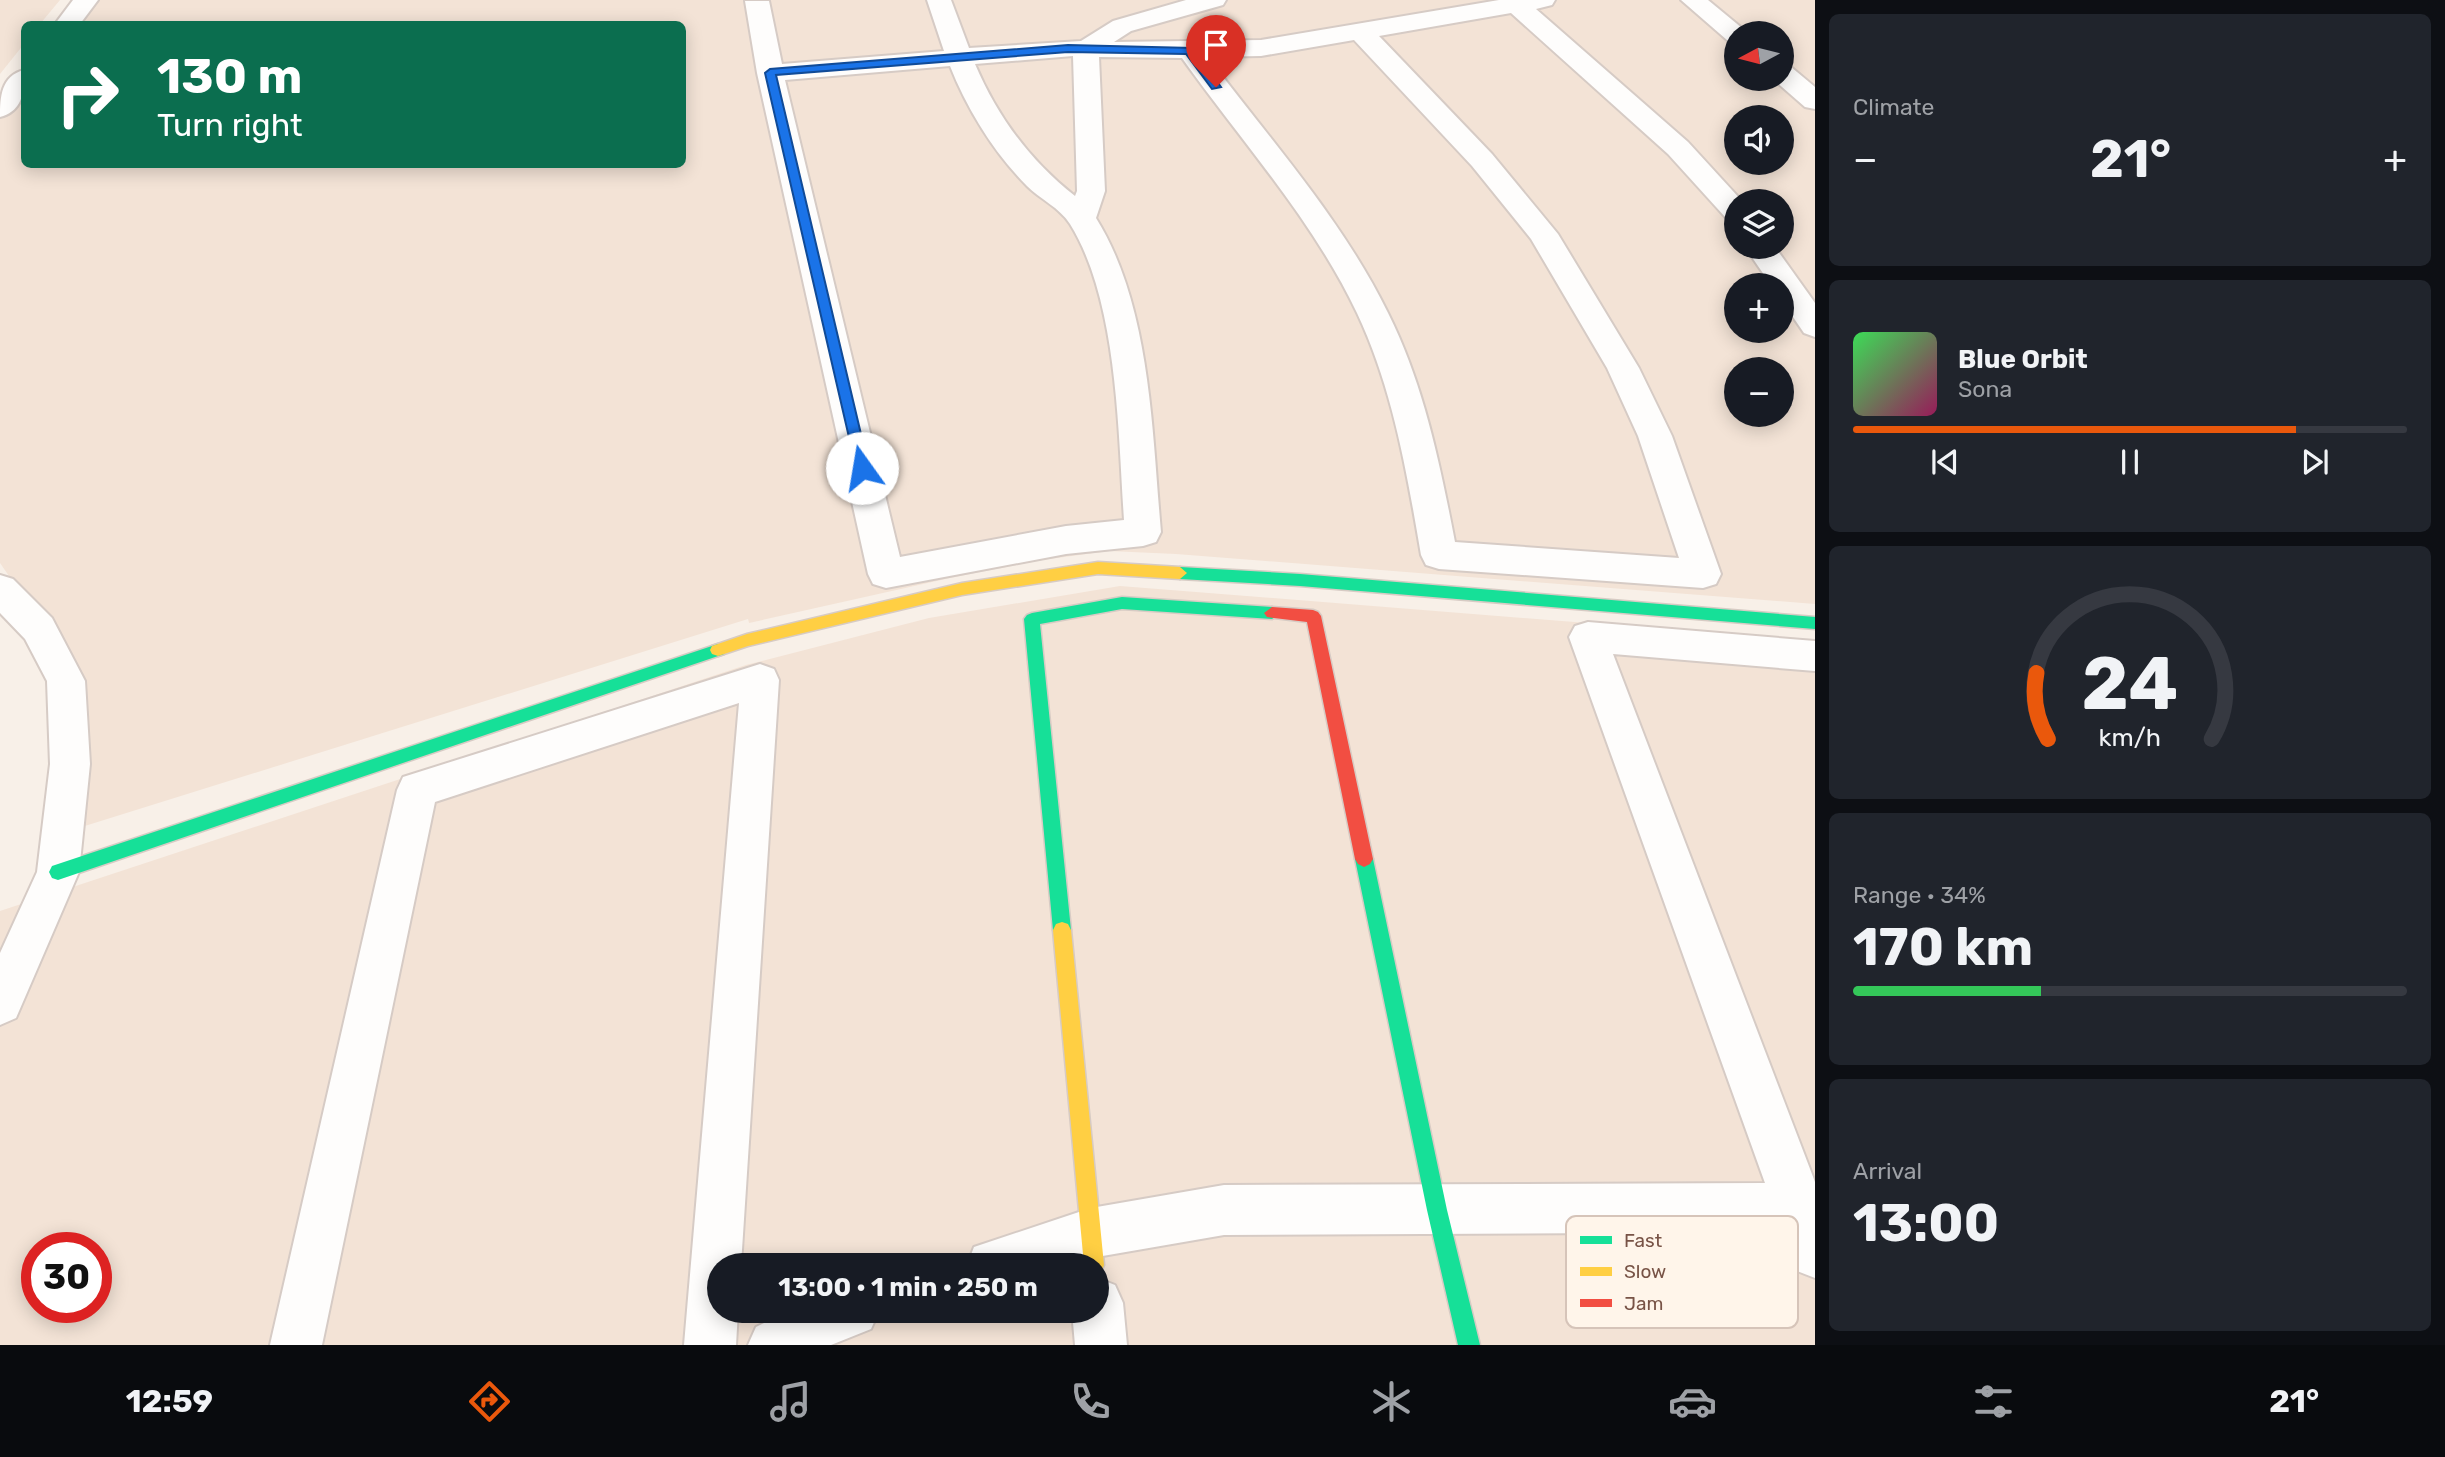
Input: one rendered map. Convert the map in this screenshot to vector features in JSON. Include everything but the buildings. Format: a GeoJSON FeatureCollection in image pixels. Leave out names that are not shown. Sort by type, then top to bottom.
{"type":"FeatureCollection","features":[{"type":"Feature","properties":{"kind":"street"},"geometry":{"type":"LineString","coordinates":[[69,21],[86,0]]}},
{"type":"Feature","properties":{"kind":"street"},"geometry":{"type":"LineString","coordinates":[[757,1],[770,73],[886,574],[1066,540],[1143,532],[1126,358],[1115,307],[1096,245],[1082,218],[1035,179],[1003,141],[974,93],[957,57],[939,0]]}},
{"type":"Feature","properties":{"kind":"street"},"geometry":{"type":"LineString","coordinates":[[1122,0],[1122,26]]}},
{"type":"Feature","properties":{"kind":"street"},"geometry":{"type":"LineString","coordinates":[[1086,49],[1122,26],[1214,0]]}},
{"type":"Feature","properties":{"kind":"street"},"geometry":{"type":"LineString","coordinates":[[1693,0],[1724,25]]}},
{"type":"Feature","properties":{"kind":"street"},"geometry":{"type":"LineString","coordinates":[[770,73],[1086,49],[1190,51],[1261,48],[1530,3],[1678,148],[1724,199]]}},
{"type":"Feature","properties":{"kind":"street"},"geometry":{"type":"LineString","coordinates":[[1190,51],[1228,105],[1296,188],[1357,282],[1396,368],[1420,454],[1439,555],[1703,574],[1654,436],[1623,368],[1562,264],[1543,234],[1482,160],[1361,32]]}},
{"type":"Feature","properties":{"kind":"street"},"geometry":{"type":"LineString","coordinates":[[1082,218],[1091,191],[1086,49]]}},
{"type":"Feature","properties":{"kind":"street"},"geometry":{"type":"LineString","coordinates":[[0,109],[21,82]]}},
{"type":"Feature","properties":{"kind":"street"},"geometry":{"type":"LineString","coordinates":[[1794,83],[1815,101]]}},
{"type":"Feature","properties":{"kind":"street"},"geometry":{"type":"LineString","coordinates":[[1768,259],[1815,326]]}},
{"type":"Feature","properties":{"kind":"street"},"geometry":{"type":"LineString","coordinates":[[58,872],[747,640],[962,589],[1097,568],[1300,580],[1815,623]]}},
{"type":"Feature","properties":{"kind":"street"},"geometry":{"type":"LineString","coordinates":[[0,589],[39,629],[66,681],[70,764],[58,872],[0,1003]]}},
{"type":"Feature","properties":{"kind":"street"},"geometry":{"type":"LineString","coordinates":[[1093,1249],[1032,619],[1122,603],[1312,616],[1437,1210],[1469,1345]]}},
{"type":"Feature","properties":{"kind":"street"},"geometry":{"type":"LineString","coordinates":[[1815,656],[1588,637],[1806,1207],[1815,1252]]}},
{"type":"Feature","properties":{"kind":"street"},"geometry":{"type":"LineString","coordinates":[[296,1345],[417,790],[760,680],[710,1345]]}},
{"type":"Feature","properties":{"kind":"street"},"geometry":{"type":"LineString","coordinates":[[1068,1253],[1093,1249],[1224,1210],[1806,1207]]}},
{"type":"Feature","properties":{"kind":"street"},"geometry":{"type":"LineString","coordinates":[[774,1345],[820,1323]]}},
{"type":"Feature","properties":{"kind":"street"},"geometry":{"type":"LineString","coordinates":[[1099,1323],[1101,1345]]}},
{"type":"Feature","properties":{"kind":"shaded area"},"geometry":{"type":"Polygon","coordinates":[[[0,0],[60,0],[42,21],[21,21],[21,48],[0,74],[0,0]]]}},
{"type":"Feature","properties":{"kind":"shaded area"},"geometry":{"type":"Polygon","coordinates":[[[95,0],[1815,0],[1815,604],[1109,551],[1042,560],[950,578],[749,623],[748,619],[72,830],[70,664],[0,563],[0,119],[21,92],[21,168],[686,168],[686,21],[78,21],[95,0]]]}},
{"type":"Feature","properties":{"kind":"shaded area"},"geometry":{"type":"Polygon","coordinates":[[[1120,586],[1815,641],[1815,1345],[0,1345],[0,911],[746,665],[929,618],[1120,586]]]}},
{"type":"Feature","properties":{"kind":"traffic: fast"},"geometry":{"type":"LineString","coordinates":[[1180,573],[1300,580],[1815,623]]}},
{"type":"Feature","properties":{"kind":"traffic: fast"},"geometry":{"type":"LineString","coordinates":[[1062,930],[1032,619],[1122,603],[1272,613]]}},
{"type":"Feature","properties":{"kind":"traffic: fast"},"geometry":{"type":"LineString","coordinates":[[58,872],[718,650]]}},
{"type":"Feature","properties":{"kind":"traffic: fast"},"geometry":{"type":"LineString","coordinates":[[1364,859],[1437,1210],[1469,1345]]}},
{"type":"Feature","properties":{"kind":"traffic: slow"},"geometry":{"type":"LineString","coordinates":[[718,650],[747,640],[962,589],[1098,568],[1180,573]]}},
{"type":"Feature","properties":{"kind":"traffic: slow"},"geometry":{"type":"LineString","coordinates":[[1062,930],[1093,1253]]}},
{"type":"Feature","properties":{"kind":"traffic: jam"},"geometry":{"type":"LineString","coordinates":[[1272,613],[1313,616],[1364,859]]}},
{"type":"Feature","properties":{"kind":"route"},"geometry":{"type":"LineString","coordinates":[[862,468],[770,73],[1068,48],[1190,51],[1216,87]]}}]}
